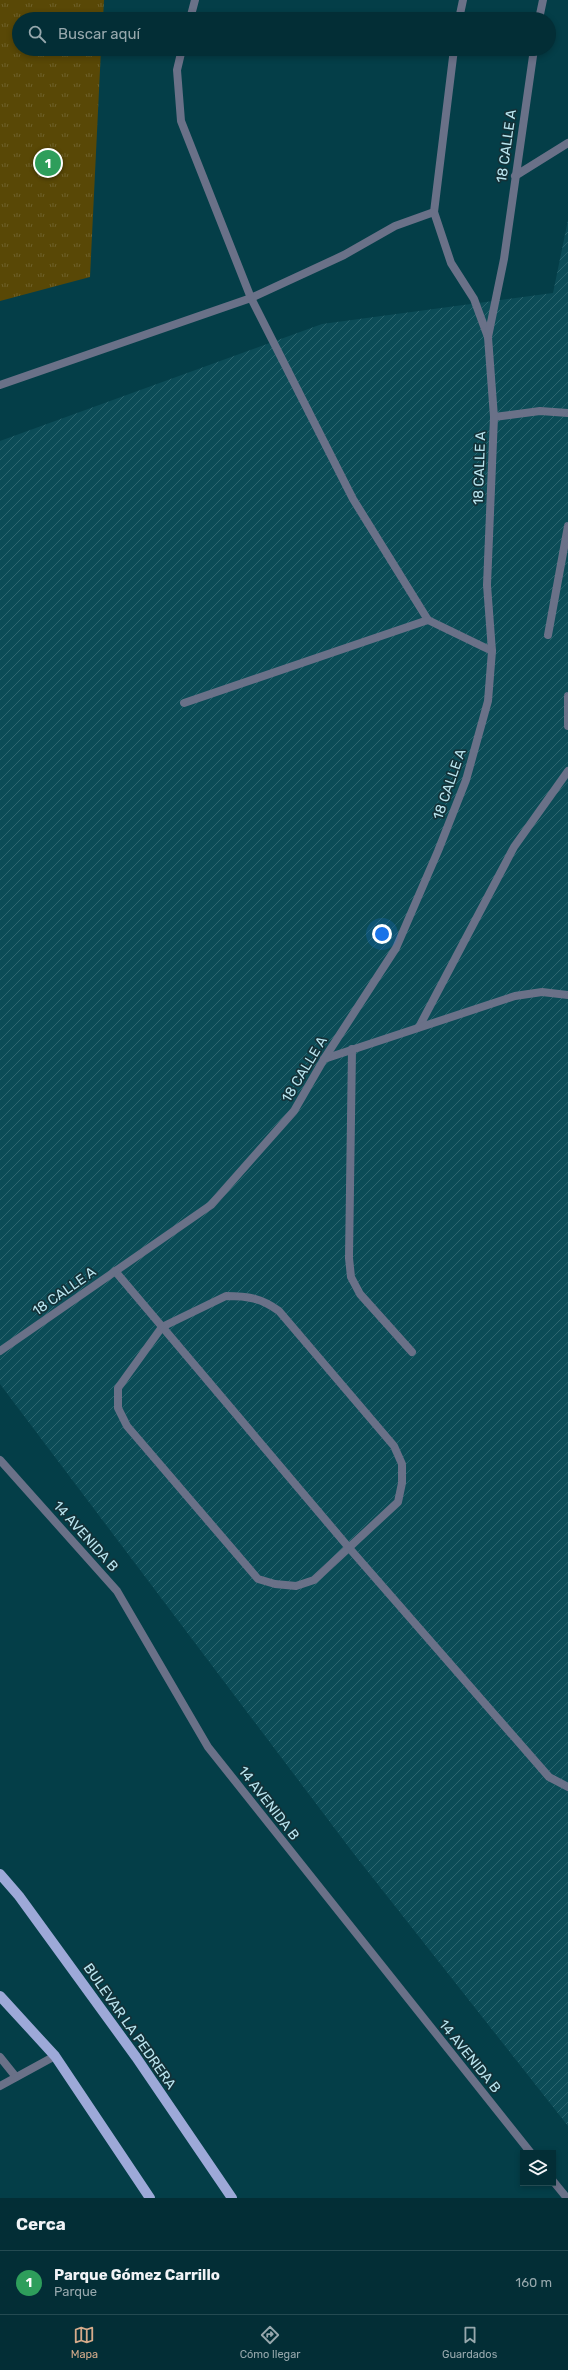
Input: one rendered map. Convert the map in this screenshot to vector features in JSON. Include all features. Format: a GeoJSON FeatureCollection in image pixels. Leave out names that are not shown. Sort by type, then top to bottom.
{"type":"FeatureCollection","features":[{"type":"Feature","properties":{"kind":"main road","name":"BULEVAR LA PEDRERA"},"geometry":{"type":"LineString","coordinates":[[0,1874],[19,1896],[131,2051],[232,2198]]}},
{"type":"Feature","properties":{"kind":"main road"},"geometry":{"type":"LineString","coordinates":[[0,1996],[55,2056],[150,2198]]}},
{"type":"Feature","properties":{"kind":"street"},"geometry":{"type":"LineString","coordinates":[[192,12],[195,0]]}},
{"type":"Feature","properties":{"kind":"street"},"geometry":{"type":"LineString","coordinates":[[461,12],[463,0]]}},
{"type":"Feature","properties":{"kind":"street"},"geometry":{"type":"LineString","coordinates":[[540,12],[543,0]]}},
{"type":"Feature","properties":{"kind":"street"},"geometry":{"type":"LineString","coordinates":[[180,56],[177,70],[181,121],[250,298],[353,499],[428,620],[492,651]]}},
{"type":"Feature","properties":{"kind":"street"},"geometry":{"type":"LineString","coordinates":[[453,56],[434,212],[451,263],[474,299],[488,337]]}},
{"type":"Feature","properties":{"kind":"street","name":"18 CALLE A"},"geometry":{"type":"LineString","coordinates":[[0,1351],[211,1205],[294,1111],[324,1059],[396,948],[438,851],[466,780],[488,701],[492,651],[487,585],[494,417],[488,337],[504,259],[533,56]]}},
{"type":"Feature","properties":{"kind":"street"},"geometry":{"type":"LineString","coordinates":[[515,176],[568,143]]}},
{"type":"Feature","properties":{"kind":"street"},"geometry":{"type":"LineString","coordinates":[[0,385],[250,298],[344,255],[395,226],[434,212]]}},
{"type":"Feature","properties":{"kind":"street"},"geometry":{"type":"LineString","coordinates":[[494,417],[540,411],[568,413]]}},
{"type":"Feature","properties":{"kind":"street"},"geometry":{"type":"LineString","coordinates":[[548,635],[568,526]]}},
{"type":"Feature","properties":{"kind":"street"},"geometry":{"type":"LineString","coordinates":[[184,703],[428,620]]}},
{"type":"Feature","properties":{"kind":"street"},"geometry":{"type":"LineString","coordinates":[[568,696],[568,726]]}},
{"type":"Feature","properties":{"kind":"street"},"geometry":{"type":"LineString","coordinates":[[419,1027],[514,847],[568,771]]}},
{"type":"Feature","properties":{"kind":"street"},"geometry":{"type":"LineString","coordinates":[[324,1059],[515,996],[542,992],[568,994]]}},
{"type":"Feature","properties":{"kind":"street"},"geometry":{"type":"LineString","coordinates":[[352,1050],[349,1258],[352,1278],[360,1294],[412,1352]]}},
{"type":"Feature","properties":{"kind":"street"},"geometry":{"type":"LineString","coordinates":[[115,1271],[350,1549],[549,1777],[568,1787]]}},
{"type":"Feature","properties":{"kind":"street"},"geometry":{"type":"LineString","coordinates":[[226,1296],[248,1296],[264,1300],[279,1310],[394,1446],[402,1464],[402,1484],[398,1502],[350,1549],[314,1580],[296,1586],[275,1584],[258,1579],[128,1426],[118,1408],[118,1388],[162,1327],[226,1296]]}},
{"type":"Feature","properties":{"kind":"street","name":"14 AVENIDA B"},"geometry":{"type":"LineString","coordinates":[[0,1460],[118,1591],[208,1747],[529,2150]]}},
{"type":"Feature","properties":{"kind":"street"},"geometry":{"type":"LineString","coordinates":[[0,2086],[55,2056]]}},
{"type":"Feature","properties":{"kind":"street"},"geometry":{"type":"LineString","coordinates":[[0,2057],[16,2077]]}},
{"type":"Feature","properties":{"kind":"street"},"geometry":{"type":"LineString","coordinates":[[556,2185],[567,2198]]}},
{"type":"Feature","properties":{"kind":"shaded area"},"geometry":{"type":"Polygon","coordinates":[[[568,220],[568,2126],[354,1854],[0,1384],[0,441],[322,324],[553,293],[568,220]]]}},
{"type":"Feature","properties":{"kind":"green space"},"geometry":{"type":"Polygon","coordinates":[[[0,0],[104,0],[103,12],[12,12],[12,56],[101,56],[90,277],[0,301],[0,0]]]}},
{"type":"Feature","properties":{"kind":"place","name":"Parque Gómez Carrillo"},"geometry":{"type":"Point","coordinates":[48,163]}}]}
